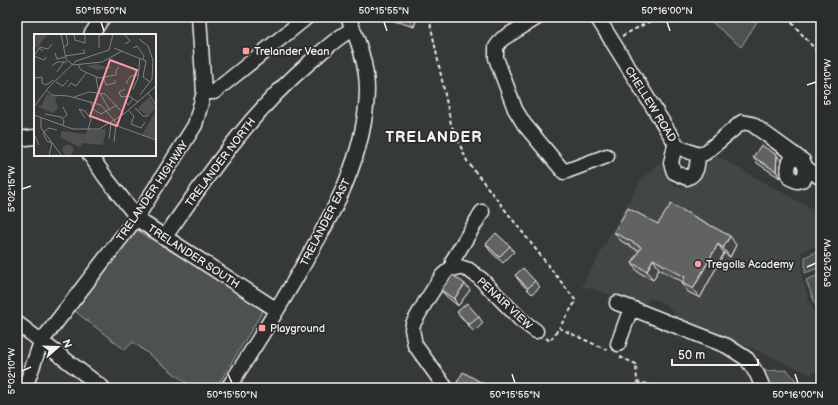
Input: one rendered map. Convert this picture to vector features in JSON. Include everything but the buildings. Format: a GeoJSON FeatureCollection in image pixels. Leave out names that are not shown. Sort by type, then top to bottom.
{"type":"FeatureCollection","features":[{"type":"Feature","properties":{"kind":"street"},"geometry":{"type":"LineString","coordinates":[[92,34],[103,17]]}},
{"type":"Feature","properties":{"kind":"street","name":"TRELANDER HIGHWAY"},"geometry":{"type":"LineString","coordinates":[[23,387],[40,342],[137,217],[190,136],[200,114],[204,92],[199,17]]}},
{"type":"Feature","properties":{"kind":"street"},"geometry":{"type":"LineString","coordinates":[[204,92],[214,92],[307,17]]}},
{"type":"Feature","properties":{"kind":"street"},"geometry":{"type":"LineString","coordinates":[[538,17],[502,39],[496,47],[496,58],[515,109],[524,124],[564,172],[607,156]]}},
{"type":"Feature","properties":{"kind":"street","name":"CHELLEW ROAD"},"geometry":{"type":"LineString","coordinates":[[597,17],[675,145],[678,148],[698,155]]}},
{"type":"Feature","properties":{"kind":"street","name":"TRELANDER NORTH"},"geometry":{"type":"LineString","coordinates":[[164,238],[223,154],[257,112],[296,74],[342,35],[350,23]]}},
{"type":"Feature","properties":{"kind":"street","name":"TRELANDER EAST"},"geometry":{"type":"LineString","coordinates":[[228,388],[277,310],[327,221],[342,193],[360,146],[365,117],[367,88],[362,50],[350,23]]}},
{"type":"Feature","properties":{"kind":"street"},"geometry":{"type":"LineString","coordinates":[[675,145],[671,163],[674,172],[687,178],[694,175],[697,168],[698,155],[711,150],[734,127],[742,122],[752,124],[803,161],[806,168],[821,178]]}},
{"type":"Feature","properties":{"kind":"street"},"geometry":{"type":"LineString","coordinates":[[17,139],[34,137]]}},
{"type":"Feature","properties":{"kind":"street","name":"TRELANDER SOUTH"},"geometry":{"type":"LineString","coordinates":[[91,156],[140,221],[277,310]]}},
{"type":"Feature","properties":{"kind":"street"},"geometry":{"type":"LineString","coordinates":[[446,388],[414,345],[412,329],[422,306],[442,276],[453,268],[453,260],[482,212]]}},
{"type":"Feature","properties":{"kind":"street","name":"PENAIR VIEW"},"geometry":{"type":"LineString","coordinates":[[453,268],[464,268],[481,279],[521,320],[536,331]]}},
{"type":"Feature","properties":{"kind":"street"},"geometry":{"type":"LineString","coordinates":[[617,303],[727,346],[747,359],[757,374],[763,388]]}},
{"type":"Feature","properties":{"kind":"street"},"geometry":{"type":"LineString","coordinates":[[614,350],[631,308]]}},
{"type":"Feature","properties":{"kind":"street"},"geometry":{"type":"LineString","coordinates":[[17,323],[40,342],[103,388]]}},
{"type":"Feature","properties":{"kind":"path"},"geometry":{"type":"LineString","coordinates":[[429,17],[451,124],[467,161],[576,301],[550,341],[536,331]]}},
{"type":"Feature","properties":{"kind":"path"},"geometry":{"type":"LineString","coordinates":[[612,41],[658,17]]}},
{"type":"Feature","properties":{"kind":"path"},"geometry":{"type":"LineString","coordinates":[[787,17],[821,56]]}},
{"type":"Feature","properties":{"kind":"path"},"geometry":{"type":"LineString","coordinates":[[559,328],[614,350],[636,364],[637,382],[667,388]]}},
{"type":"Feature","properties":{"kind":"shaded area"},"geometry":{"type":"Polygon","coordinates":[[[706,17],[760,17],[741,47],[706,17]]]}},
{"type":"Feature","properties":{"kind":"shaded area","name":"Tregolls Academy"},"geometry":{"type":"Polygon","coordinates":[[[717,156],[821,214],[821,244],[802,251],[802,277],[808,298],[821,328],[821,369],[810,374],[749,347],[734,343],[680,319],[664,303],[650,298],[645,305],[582,286],[641,180],[660,162],[673,185],[681,188],[690,186],[699,179],[708,160],[717,156]]]}},
{"type":"Feature","properties":{"kind":"shaded area"},"geometry":{"type":"Polygon","coordinates":[[[132,227],[264,309],[216,388],[193,388],[133,342],[125,350],[76,312],[73,304],[132,227]]]}},
{"type":"Feature","properties":{"kind":"shaded area"},"geometry":{"type":"Polygon","coordinates":[[[821,250],[821,267],[805,273],[805,257],[821,250]]]}},
{"type":"Feature","properties":{"kind":"shaded area"},"geometry":{"type":"Polygon","coordinates":[[[821,274],[821,319],[806,280],[821,274]]]}},
{"type":"Feature","properties":{"kind":"shaded area"},"geometry":{"type":"Polygon","coordinates":[[[787,370],[803,388],[770,388],[764,371],[787,370]]]}},
{"type":"Feature","properties":{"kind":"place","name":"Trelander Vean"},"geometry":{"type":"Point","coordinates":[246,51]}},
{"type":"Feature","properties":{"kind":"place","name":"Tregolls Academy"},"geometry":{"type":"Point","coordinates":[698,264]}},
{"type":"Feature","properties":{"kind":"place","name":"Playground"},"geometry":{"type":"Point","coordinates":[262,328]}},
{"type":"Feature","properties":{"kind":"district","name":"TRELANDER"},"geometry":{"type":"Point","coordinates":[434,137]}}]}
